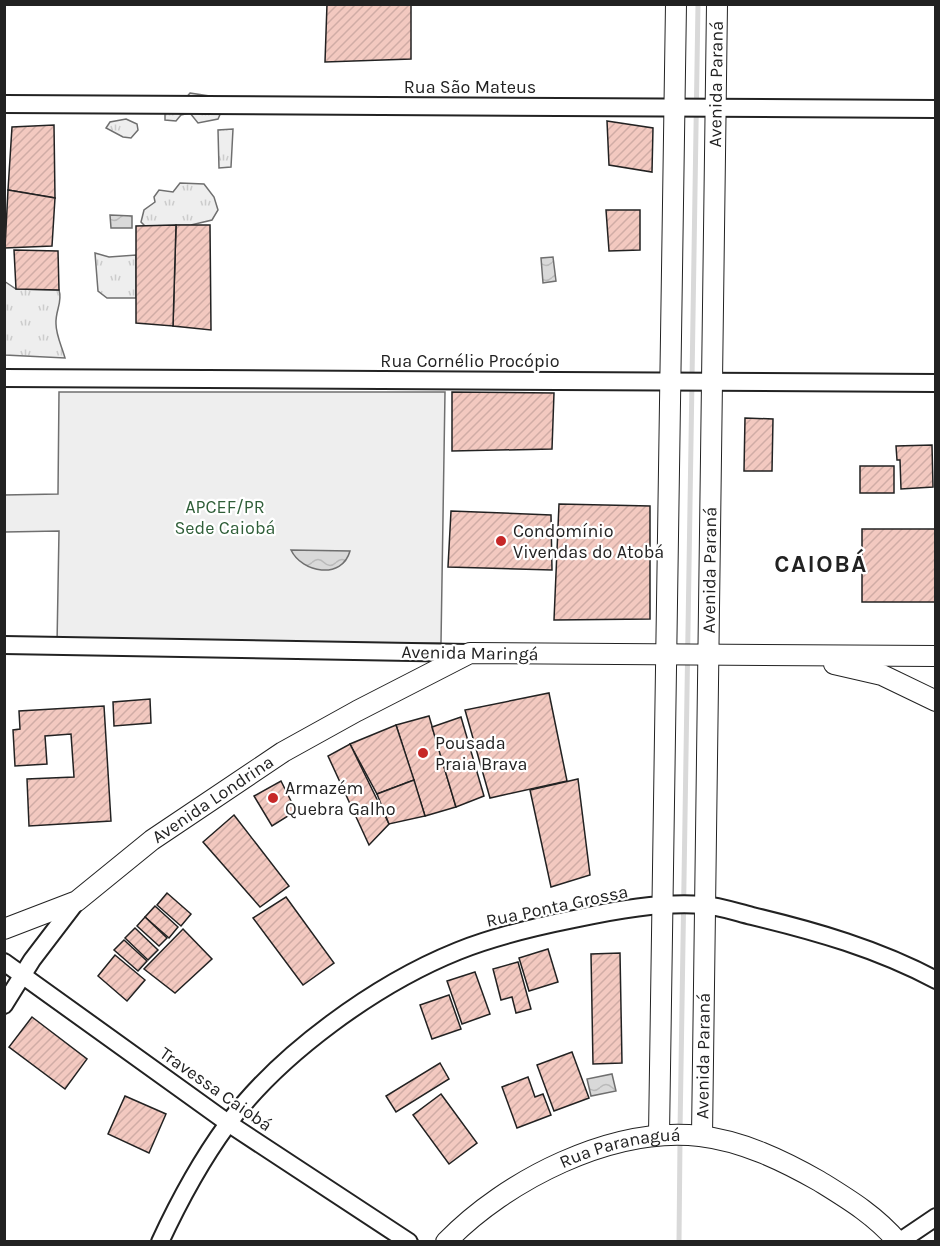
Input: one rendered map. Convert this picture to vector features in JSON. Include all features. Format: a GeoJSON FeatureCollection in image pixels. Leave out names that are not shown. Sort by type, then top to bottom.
{"type":"FeatureCollection","features":[{"type":"Feature","properties":{"kind":"street"},"geometry":{"type":"LineString","coordinates":[[660,1135],[665,654],[680,108],[676,4]]}},
{"type":"Feature","properties":{"kind":"street","name":"Avenida Paraná"},"geometry":{"type":"LineString","coordinates":[[701,1136],[703,905],[709,654],[708,382],[712,108],[717,4]]}},
{"type":"Feature","properties":{"kind":"street","name":"Rua São Mateus"},"geometry":{"type":"LineString","coordinates":[[4,104],[936,109]]}},
{"type":"Feature","properties":{"kind":"street","name":"Rua Cornélio Procópio"},"geometry":{"type":"LineString","coordinates":[[4,378],[936,383]]}},
{"type":"Feature","properties":{"kind":"street","name":"Avenida Maringá"},"geometry":{"type":"LineString","coordinates":[[4,645],[470,654],[931,656]]}},
{"type":"Feature","properties":{"kind":"street","name":"Avenida Londrina"},"geometry":{"type":"LineString","coordinates":[[4,1005],[77,901],[152,840],[283,752],[357,711],[470,654]]}},
{"type":"Feature","properties":{"kind":"street"},"geometry":{"type":"LineString","coordinates":[[787,655],[882,675],[936,700]]}},
{"type":"Feature","properties":{"kind":"street"},"geometry":{"type":"LineString","coordinates":[[912,688],[911,668],[931,656]]}},
{"type":"Feature","properties":{"kind":"street"},"geometry":{"type":"LineString","coordinates":[[4,929],[77,901]]}},
{"type":"Feature","properties":{"kind":"street","name":"Rua Ponta Grossa"},"geometry":{"type":"LineString","coordinates":[[160,1242],[200,1163],[228,1123],[276,1070],[306,1043],[386,989],[456,952],[516,932],[604,913],[662,905],[703,905],[803,928],[870,950],[936,980]]}},
{"type":"Feature","properties":{"kind":"street","name":"Travessa Caiobá"},"geometry":{"type":"LineString","coordinates":[[4,962],[228,1123],[409,1242]]}},
{"type":"Feature","properties":{"kind":"street","name":"Rua Paranaguá"},"geometry":{"type":"LineString","coordinates":[[446,1242],[494,1200],[535,1176],[578,1155],[619,1142],[660,1135],[701,1136],[785,1161],[850,1199],[885,1227],[898,1242]]}},
{"type":"Feature","properties":{"kind":"street"},"geometry":{"type":"LineString","coordinates":[[898,1242],[936,1217]]}},
{"type":"Feature","properties":{"kind":"green space"},"geometry":{"type":"Polygon","coordinates":[[[190,93],[216,97],[222,110],[218,119],[198,123],[190,113],[181,115],[176,121],[165,120],[165,110],[184,100],[190,93]]]}},
{"type":"Feature","properties":{"kind":"green space"},"geometry":{"type":"Polygon","coordinates":[[[126,119],[137,124],[138,130],[131,138],[123,137],[106,128],[110,122],[126,119]]]}},
{"type":"Feature","properties":{"kind":"green space"},"geometry":{"type":"Polygon","coordinates":[[[233,129],[231,167],[219,168],[218,130],[233,129]]]}},
{"type":"Feature","properties":{"kind":"green space"},"geometry":{"type":"Polygon","coordinates":[[[180,183],[204,184],[214,197],[218,210],[212,220],[191,225],[145,226],[141,222],[144,210],[155,202],[154,197],[159,190],[173,192],[180,183]]]}},
{"type":"Feature","properties":{"kind":"green space"},"geometry":{"type":"Polygon","coordinates":[[[95,253],[109,257],[136,255],[136,298],[107,298],[98,291],[95,253]]]}},
{"type":"Feature","properties":{"kind":"green space"},"geometry":{"type":"Polygon","coordinates":[[[4,281],[16,289],[59,290],[56,328],[65,358],[5,355],[4,281]]]}},
{"type":"Feature","properties":{"kind":"green space","name":"APCEF/PR Sede Caiobá"},"geometry":{"type":"Polygon","coordinates":[[[59,392],[445,392],[441,643],[57,644],[59,531],[5,532],[4,495],[58,494],[59,392]]]}},
{"type":"Feature","properties":{"kind":"water"},"geometry":{"type":"Polygon","coordinates":[[[110,215],[132,216],[132,228],[111,228],[110,215]]]}},
{"type":"Feature","properties":{"kind":"water"},"geometry":{"type":"Polygon","coordinates":[[[553,257],[556,281],[543,283],[541,258],[553,257]]]}},
{"type":"Feature","properties":{"kind":"water"},"geometry":{"type":"Polygon","coordinates":[[[291,550],[350,551],[346,560],[339,566],[322,570],[304,564],[291,550]]]}},
{"type":"Feature","properties":{"kind":"water"},"geometry":{"type":"Polygon","coordinates":[[[612,1074],[616,1091],[591,1096],[587,1079],[612,1074]]]}},
{"type":"Feature","properties":{"kind":"building"},"geometry":{"type":"Polygon","coordinates":[[[327,4],[411,4],[411,59],[325,62],[327,4]]]}},
{"type":"Feature","properties":{"kind":"building"},"geometry":{"type":"Polygon","coordinates":[[[607,121],[653,128],[652,172],[609,165],[607,121]]]}},
{"type":"Feature","properties":{"kind":"building"},"geometry":{"type":"Polygon","coordinates":[[[54,125],[55,198],[8,190],[12,127],[54,125]]]}},
{"type":"Feature","properties":{"kind":"building"},"geometry":{"type":"Polygon","coordinates":[[[8,190],[55,198],[52,246],[5,248],[8,190]]]}},
{"type":"Feature","properties":{"kind":"building"},"geometry":{"type":"Polygon","coordinates":[[[606,210],[640,210],[640,250],[609,251],[606,210]]]}},
{"type":"Feature","properties":{"kind":"building"},"geometry":{"type":"Polygon","coordinates":[[[176,225],[210,225],[211,330],[173,326],[176,225]]]}},
{"type":"Feature","properties":{"kind":"building"},"geometry":{"type":"Polygon","coordinates":[[[176,225],[173,326],[136,323],[136,226],[176,225]]]}},
{"type":"Feature","properties":{"kind":"building"},"geometry":{"type":"Polygon","coordinates":[[[14,250],[58,251],[59,290],[16,289],[14,250]]]}},
{"type":"Feature","properties":{"kind":"building"},"geometry":{"type":"Polygon","coordinates":[[[452,392],[554,393],[552,449],[452,451],[452,392]]]}},
{"type":"Feature","properties":{"kind":"building"},"geometry":{"type":"Polygon","coordinates":[[[745,418],[773,419],[772,471],[744,471],[745,418]]]}},
{"type":"Feature","properties":{"kind":"building"},"geometry":{"type":"Polygon","coordinates":[[[932,445],[933,487],[901,489],[900,460],[897,460],[896,446],[932,445]]]}},
{"type":"Feature","properties":{"kind":"building"},"geometry":{"type":"Polygon","coordinates":[[[860,466],[894,466],[894,493],[860,493],[860,466]]]}},
{"type":"Feature","properties":{"kind":"building"},"geometry":{"type":"Polygon","coordinates":[[[559,504],[650,506],[650,619],[554,620],[559,504]]]}},
{"type":"Feature","properties":{"kind":"building","name":"Condomínio Vivendas do Atobá"},"geometry":{"type":"Polygon","coordinates":[[[451,511],[551,515],[552,570],[448,567],[451,511]]]}},
{"type":"Feature","properties":{"kind":"building"},"geometry":{"type":"Polygon","coordinates":[[[862,529],[936,529],[936,602],[862,602],[862,529]]]}},
{"type":"Feature","properties":{"kind":"building"},"geometry":{"type":"Polygon","coordinates":[[[549,693],[567,781],[490,798],[465,710],[549,693]]]}},
{"type":"Feature","properties":{"kind":"building"},"geometry":{"type":"Polygon","coordinates":[[[150,699],[151,723],[114,726],[113,702],[150,699]]]}},
{"type":"Feature","properties":{"kind":"building"},"geometry":{"type":"Polygon","coordinates":[[[104,706],[111,821],[29,826],[27,779],[74,777],[71,734],[45,736],[47,764],[15,766],[13,730],[20,729],[19,711],[104,706]]]}},
{"type":"Feature","properties":{"kind":"building","name":"Pousada Praia Brava"},"geometry":{"type":"Polygon","coordinates":[[[429,716],[456,807],[425,816],[396,725],[429,716]]]}},
{"type":"Feature","properties":{"kind":"building"},"geometry":{"type":"Polygon","coordinates":[[[461,717],[484,796],[456,807],[432,727],[461,717]]]}},
{"type":"Feature","properties":{"kind":"building"},"geometry":{"type":"Polygon","coordinates":[[[396,725],[414,780],[377,794],[350,744],[396,725]]]}},
{"type":"Feature","properties":{"kind":"building"},"geometry":{"type":"Polygon","coordinates":[[[350,744],[389,824],[369,845],[328,756],[350,744]]]}},
{"type":"Feature","properties":{"kind":"building"},"geometry":{"type":"Polygon","coordinates":[[[578,779],[590,875],[551,887],[530,790],[578,779]]]}},
{"type":"Feature","properties":{"kind":"building","name":"Pousada Praia Brava"},"geometry":{"type":"Polygon","coordinates":[[[414,780],[425,816],[389,824],[377,794],[414,780]]]}},
{"type":"Feature","properties":{"kind":"building"},"geometry":{"type":"Polygon","coordinates":[[[281,781],[296,811],[272,826],[254,796],[281,781]]]}},
{"type":"Feature","properties":{"kind":"building"},"geometry":{"type":"Polygon","coordinates":[[[234,815],[289,886],[260,907],[203,842],[234,815]]]}},
{"type":"Feature","properties":{"kind":"building"},"geometry":{"type":"Polygon","coordinates":[[[167,893],[191,914],[181,926],[157,905],[167,893]]]}},
{"type":"Feature","properties":{"kind":"building"},"geometry":{"type":"Polygon","coordinates":[[[286,897],[334,963],[303,985],[253,918],[286,897]]]}},
{"type":"Feature","properties":{"kind":"building"},"geometry":{"type":"Polygon","coordinates":[[[155,906],[178,927],[169,938],[145,917],[155,906]]]}},
{"type":"Feature","properties":{"kind":"building"},"geometry":{"type":"Polygon","coordinates":[[[145,917],[167,938],[159,946],[137,926],[145,917]]]}},
{"type":"Feature","properties":{"kind":"building"},"geometry":{"type":"Polygon","coordinates":[[[135,928],[158,950],[148,960],[125,938],[135,928]]]}},
{"type":"Feature","properties":{"kind":"building"},"geometry":{"type":"Polygon","coordinates":[[[183,929],[212,959],[175,993],[144,969],[183,929]]]}},
{"type":"Feature","properties":{"kind":"building"},"geometry":{"type":"Polygon","coordinates":[[[124,940],[147,961],[138,971],[114,950],[124,940]]]}},
{"type":"Feature","properties":{"kind":"building"},"geometry":{"type":"Polygon","coordinates":[[[548,949],[558,982],[529,991],[519,958],[548,949]]]}},
{"type":"Feature","properties":{"kind":"building"},"geometry":{"type":"Polygon","coordinates":[[[620,953],[622,1063],[593,1064],[591,954],[620,953]]]}},
{"type":"Feature","properties":{"kind":"building"},"geometry":{"type":"Polygon","coordinates":[[[115,955],[145,980],[127,1001],[98,976],[115,955]]]}},
{"type":"Feature","properties":{"kind":"building"},"geometry":{"type":"Polygon","coordinates":[[[518,962],[531,1009],[516,1013],[512,997],[501,1000],[493,969],[518,962]]]}},
{"type":"Feature","properties":{"kind":"building"},"geometry":{"type":"Polygon","coordinates":[[[475,972],[490,1014],[462,1024],[447,981],[475,972]]]}},
{"type":"Feature","properties":{"kind":"building"},"geometry":{"type":"Polygon","coordinates":[[[449,995],[461,1029],[432,1039],[420,1005],[449,995]]]}},
{"type":"Feature","properties":{"kind":"building"},"geometry":{"type":"Polygon","coordinates":[[[32,1017],[87,1059],[65,1089],[9,1047],[32,1017]]]}},
{"type":"Feature","properties":{"kind":"building"},"geometry":{"type":"Polygon","coordinates":[[[572,1052],[589,1098],[554,1111],[537,1065],[572,1052]]]}},
{"type":"Feature","properties":{"kind":"building"},"geometry":{"type":"Polygon","coordinates":[[[440,1063],[449,1079],[396,1112],[386,1096],[440,1063]]]}},
{"type":"Feature","properties":{"kind":"building"},"geometry":{"type":"Polygon","coordinates":[[[528,1077],[535,1097],[543,1094],[551,1115],[517,1128],[502,1087],[528,1077]]]}},
{"type":"Feature","properties":{"kind":"building"},"geometry":{"type":"Polygon","coordinates":[[[441,1094],[477,1143],[449,1164],[413,1115],[441,1094]]]}},
{"type":"Feature","properties":{"kind":"building"},"geometry":{"type":"Polygon","coordinates":[[[125,1096],[166,1114],[149,1153],[108,1134],[125,1096]]]}},
{"type":"Feature","properties":{"kind":"waterway"},"geometry":{"type":"LineString","coordinates":[[680,1131],[698,4]]}},
{"type":"Feature","properties":{"kind":"waterway"},"geometry":{"type":"LineString","coordinates":[[679,1242],[680,1140]]}},
{"type":"Feature","properties":{"kind":"place","name":"Condomínio Vivendas do Atobá"},"geometry":{"type":"Point","coordinates":[501,541]}},
{"type":"Feature","properties":{"kind":"place","name":"Pousada Praia Brava"},"geometry":{"type":"Point","coordinates":[423,753]}},
{"type":"Feature","properties":{"kind":"place","name":"Armazém Quebra Galho"},"geometry":{"type":"Point","coordinates":[273,798]}},
{"type":"Feature","properties":{"kind":"district","name":"CAIOBÁ"},"geometry":{"type":"Point","coordinates":[821,564]}}]}
